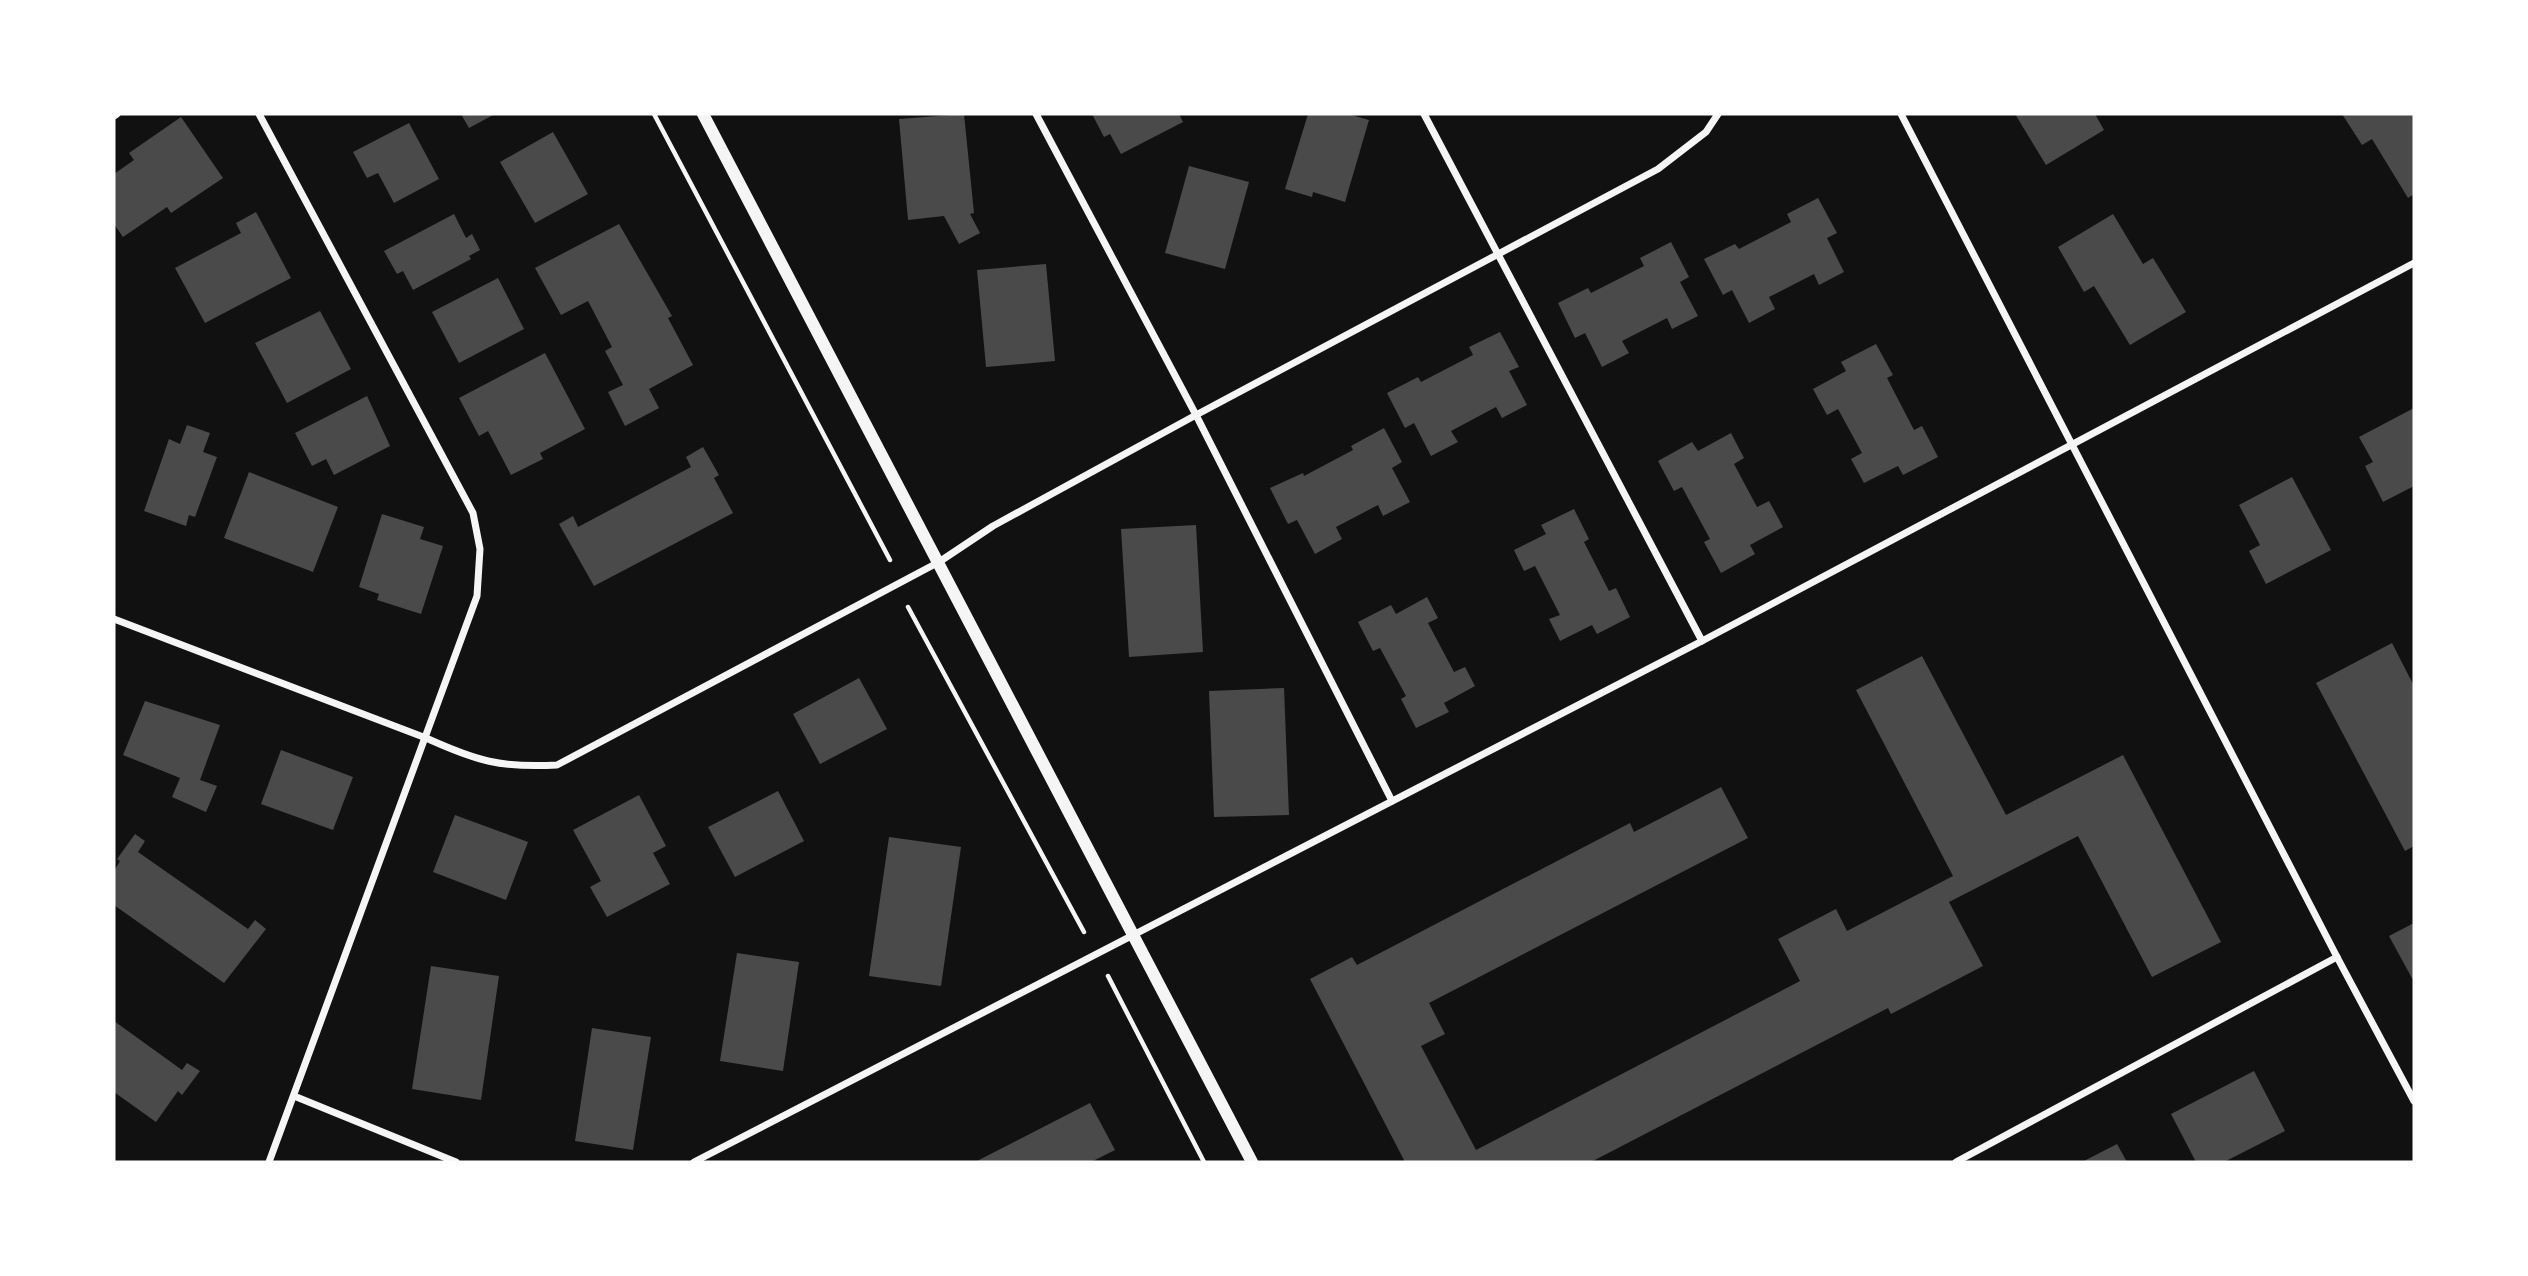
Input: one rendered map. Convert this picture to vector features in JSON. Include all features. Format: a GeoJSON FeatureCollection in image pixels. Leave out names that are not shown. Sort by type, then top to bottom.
{"type":"FeatureCollection","features":[{"type":"Feature","properties":{"kind":"street"},"geometry":{"type":"LineString","coordinates":[[259,114],[473,513],[480,549],[477,596],[269,1162]]}},
{"type":"Feature","properties":{"kind":"street"},"geometry":{"type":"LineString","coordinates":[[703,114],[1252,1162]]}},
{"type":"Feature","properties":{"kind":"street"},"geometry":{"type":"LineString","coordinates":[[1036,114],[1196,415],[1392,802]]}},
{"type":"Feature","properties":{"kind":"street"},"geometry":{"type":"LineString","coordinates":[[1424,114],[1702,641]]}},
{"type":"Feature","properties":{"kind":"street"},"geometry":{"type":"LineString","coordinates":[[114,619],[426,738],[475,760],[514,767],[557,765],[939,562],[993,526],[1196,415],[1658,170],[1706,132],[1718,114]]}},
{"type":"Feature","properties":{"kind":"street"},"geometry":{"type":"LineString","coordinates":[[1901,114],[2414,1101]]}},
{"type":"Feature","properties":{"kind":"street"},"geometry":{"type":"LineString","coordinates":[[694,1162],[1702,641],[2414,263]]}},
{"type":"Feature","properties":{"kind":"street"},"geometry":{"type":"LineString","coordinates":[[1956,1162],[2337,957]]}},
{"type":"Feature","properties":{"kind":"street"},"geometry":{"type":"LineString","coordinates":[[294,1096],[456,1162]]}},
{"type":"Feature","properties":{"kind":"path"},"geometry":{"type":"LineString","coordinates":[[654,114],[901,582],[909,612],[1096,953],[1204,1162]]}},
{"type":"Feature","properties":{"kind":"building"},"geometry":{"type":"Polygon","coordinates":[[[461,114],[495,114],[469,128],[461,114]]]}},
{"type":"Feature","properties":{"kind":"building"},"geometry":{"type":"Polygon","coordinates":[[[964,114],[974,213],[970,214],[980,233],[959,244],[944,216],[908,220],[899,119],[964,114]]]}},
{"type":"Feature","properties":{"kind":"building"},"geometry":{"type":"Polygon","coordinates":[[[1092,114],[1179,114],[1183,122],[1121,154],[1110,134],[1104,137],[1092,114]]]}},
{"type":"Feature","properties":{"kind":"building"},"geometry":{"type":"Polygon","coordinates":[[[1308,114],[1348,114],[1369,120],[1345,202],[1313,192],[1312,197],[1285,189],[1308,114]]]}},
{"type":"Feature","properties":{"kind":"building"},"geometry":{"type":"Polygon","coordinates":[[[2015,114],[2095,114],[2104,130],[2046,165],[2015,114]]]}},
{"type":"Feature","properties":{"kind":"building"},"geometry":{"type":"Polygon","coordinates":[[[2342,114],[2414,114],[2414,194],[2408,198],[2372,139],[2362,145],[2342,114]]]}},
{"type":"Feature","properties":{"kind":"building"},"geometry":{"type":"Polygon","coordinates":[[[181,117],[223,178],[171,213],[167,207],[123,237],[114,224],[114,174],[134,160],[129,153],[181,117]]]}},
{"type":"Feature","properties":{"kind":"building"},"geometry":{"type":"Polygon","coordinates":[[[409,123],[439,179],[394,203],[378,173],[367,178],[353,152],[409,123]]]}},
{"type":"Feature","properties":{"kind":"building"},"geometry":{"type":"Polygon","coordinates":[[[553,132],[588,194],[535,223],[500,162],[553,132]]]}},
{"type":"Feature","properties":{"kind":"building"},"geometry":{"type":"Polygon","coordinates":[[[1189,166],[1249,182],[1225,269],[1165,253],[1189,166]]]}},
{"type":"Feature","properties":{"kind":"building"},"geometry":{"type":"Polygon","coordinates":[[[1818,198],[1837,233],[1827,238],[1844,272],[1819,285],[1814,274],[1769,297],[1775,309],[1749,323],[1732,290],[1723,295],[1704,259],[1735,244],[1739,249],[1791,222],[1787,214],[1818,198]]]}},
{"type":"Feature","properties":{"kind":"building"},"geometry":{"type":"Polygon","coordinates":[[[256,212],[291,278],[205,323],[175,268],[241,233],[236,223],[256,212]]]}},
{"type":"Feature","properties":{"kind":"building"},"geometry":{"type":"Polygon","coordinates":[[[454,214],[466,238],[472,234],[480,250],[469,256],[471,259],[413,290],[403,271],[397,274],[384,251],[454,214]]]}},
{"type":"Feature","properties":{"kind":"building"},"geometry":{"type":"Polygon","coordinates":[[[2113,214],[2143,264],[2153,258],[2186,312],[2130,345],[2094,286],[2084,292],[2058,247],[2113,214]]]}},
{"type":"Feature","properties":{"kind":"building"},"geometry":{"type":"Polygon","coordinates":[[[619,224],[672,316],[668,318],[693,365],[649,389],[659,408],[625,426],[608,392],[623,385],[605,351],[612,347],[588,301],[561,315],[535,268],[619,224]]]}},
{"type":"Feature","properties":{"kind":"building"},"geometry":{"type":"Polygon","coordinates":[[[1671,242],[1689,277],[1680,282],[1698,316],[1672,329],[1667,318],[1622,341],[1629,353],[1602,367],[1585,333],[1575,338],[1558,303],[1588,288],[1591,293],[1644,266],[1640,258],[1671,242]]]}},
{"type":"Feature","properties":{"kind":"building"},"geometry":{"type":"Polygon","coordinates":[[[1046,264],[1055,361],[986,367],[977,270],[1046,264]]]}},
{"type":"Feature","properties":{"kind":"building"},"geometry":{"type":"Polygon","coordinates":[[[498,278],[524,329],[459,363],[432,312],[498,278]]]}},
{"type":"Feature","properties":{"kind":"building"},"geometry":{"type":"Polygon","coordinates":[[[320,311],[351,369],[287,403],[255,343],[320,311]]]}},
{"type":"Feature","properties":{"kind":"building"},"geometry":{"type":"Polygon","coordinates":[[[1500,332],[1519,367],[1509,371],[1527,405],[1502,418],[1496,407],[1451,431],[1458,442],[1431,456],[1414,423],[1405,428],[1387,393],[1418,377],[1421,382],[1473,355],[1469,347],[1500,332]]]}},
{"type":"Feature","properties":{"kind":"building"},"geometry":{"type":"Polygon","coordinates":[[[1876,344],[1893,375],[1887,378],[1914,430],[1922,426],[1938,457],[1903,475],[1898,466],[1864,483],[1851,459],[1862,453],[1838,409],[1827,415],[1813,389],[1846,371],[1841,362],[1876,344]]]}},
{"type":"Feature","properties":{"kind":"building"},"geometry":{"type":"Polygon","coordinates":[[[545,353],[585,429],[540,453],[543,459],[511,475],[488,431],[479,436],[459,398],[545,353]]]}},
{"type":"Feature","properties":{"kind":"building"},"geometry":{"type":"Polygon","coordinates":[[[367,396],[390,446],[334,475],[326,459],[312,466],[295,433],[367,396]]]}},
{"type":"Feature","properties":{"kind":"building"},"geometry":{"type":"Polygon","coordinates":[[[2414,408],[2414,486],[2383,502],[2365,466],[2373,462],[2359,437],[2414,408]]]}},
{"type":"Feature","properties":{"kind":"building"},"geometry":{"type":"Polygon","coordinates":[[[187,425],[210,433],[203,452],[217,457],[195,517],[189,515],[186,526],[144,511],[169,439],[180,444],[187,425]]]}},
{"type":"Feature","properties":{"kind":"building"},"geometry":{"type":"Polygon","coordinates":[[[1384,428],[1402,462],[1392,468],[1410,502],[1383,516],[1378,505],[1336,527],[1342,539],[1315,554],[1297,520],[1288,524],[1270,488],[1303,473],[1304,476],[1353,450],[1351,446],[1384,428]]]}},
{"type":"Feature","properties":{"kind":"building"},"geometry":{"type":"Polygon","coordinates":[[[1731,433],[1744,458],[1734,464],[1757,507],[1769,501],[1783,527],[1750,545],[1755,554],[1721,573],[1704,542],[1710,539],[1682,487],[1674,491],[1658,461],[1692,442],[1698,451],[1731,433]]]}},
{"type":"Feature","properties":{"kind":"building"},"geometry":{"type":"Polygon","coordinates":[[[703,447],[719,475],[714,478],[733,513],[594,586],[559,524],[573,516],[578,527],[691,467],[686,457],[703,447]]]}},
{"type":"Feature","properties":{"kind":"building"},"geometry":{"type":"Polygon","coordinates":[[[249,472],[338,507],[313,572],[224,538],[249,472]]]}},
{"type":"Feature","properties":{"kind":"building"},"geometry":{"type":"Polygon","coordinates":[[[2292,477],[2331,550],[2266,584],[2249,551],[2260,545],[2239,505],[2292,477]]]}},
{"type":"Feature","properties":{"kind":"building"},"geometry":{"type":"Polygon","coordinates":[[[1574,509],[1589,539],[1584,542],[1609,591],[1616,588],[1630,617],[1597,634],[1592,625],[1560,641],[1549,619],[1560,615],[1535,566],[1524,571],[1514,550],[1546,534],[1541,525],[1574,509]]]}},
{"type":"Feature","properties":{"kind":"building"},"geometry":{"type":"Polygon","coordinates":[[[382,514],[424,527],[420,539],[443,546],[421,614],[377,600],[379,594],[359,587],[382,514]]]}},
{"type":"Feature","properties":{"kind":"building"},"geometry":{"type":"Polygon","coordinates":[[[1196,525],[1203,652],[1129,657],[1121,529],[1196,525]]]}},
{"type":"Feature","properties":{"kind":"building"},"geometry":{"type":"Polygon","coordinates":[[[1427,597],[1438,618],[1428,623],[1454,672],[1465,667],[1475,686],[1444,703],[1449,712],[1416,728],[1401,699],[1406,696],[1380,648],[1373,651],[1358,622],[1391,605],[1396,614],[1427,597]]]}},
{"type":"Feature","properties":{"kind":"building"},"geometry":{"type":"Polygon","coordinates":[[[2392,643],[2414,686],[2414,846],[2405,851],[2316,683],[2392,643]]]}},
{"type":"Feature","properties":{"kind":"building"},"geometry":{"type":"Polygon","coordinates":[[[1922,656],[2006,815],[2123,755],[2221,942],[2152,977],[2078,836],[1949,902],[1983,966],[1891,1014],[1888,1008],[1591,1162],[1405,1162],[1310,979],[1352,957],[1357,965],[1630,823],[1634,832],[1721,787],[1748,838],[1429,1003],[1445,1034],[1421,1046],[1476,1150],[1800,981],[1778,939],[1836,909],[1847,931],[1953,876],[1856,690],[1922,656]]]}},
{"type":"Feature","properties":{"kind":"building"},"geometry":{"type":"Polygon","coordinates":[[[859,678],[887,729],[820,764],[793,714],[859,678]]]}},
{"type":"Feature","properties":{"kind":"building"},"geometry":{"type":"Polygon","coordinates":[[[1284,688],[1289,815],[1214,817],[1209,691],[1284,688]]]}},
{"type":"Feature","properties":{"kind":"building"},"geometry":{"type":"Polygon","coordinates":[[[145,701],[220,725],[200,780],[217,786],[206,812],[172,797],[180,778],[123,755],[145,701]]]}},
{"type":"Feature","properties":{"kind":"building"},"geometry":{"type":"Polygon","coordinates":[[[281,750],[353,777],[333,830],[261,804],[281,750]]]}},
{"type":"Feature","properties":{"kind":"building"},"geometry":{"type":"Polygon","coordinates":[[[778,791],[804,841],[735,877],[708,827],[778,791]]]}},
{"type":"Feature","properties":{"kind":"building"},"geometry":{"type":"Polygon","coordinates":[[[639,795],[666,846],[653,853],[670,884],[607,917],[590,887],[601,881],[573,830],[639,795]]]}},
{"type":"Feature","properties":{"kind":"building"},"geometry":{"type":"Polygon","coordinates":[[[455,815],[528,842],[506,900],[433,872],[455,815]]]}},
{"type":"Feature","properties":{"kind":"building"},"geometry":{"type":"Polygon","coordinates":[[[135,834],[145,841],[138,852],[248,929],[255,920],[266,929],[224,983],[114,905],[114,871],[120,861],[117,859],[135,834]]]}},
{"type":"Feature","properties":{"kind":"building"},"geometry":{"type":"Polygon","coordinates":[[[889,837],[961,847],[941,986],[869,976],[889,837]]]}},
{"type":"Feature","properties":{"kind":"building"},"geometry":{"type":"Polygon","coordinates":[[[2414,923],[2414,982],[2389,936],[2414,923]]]}},
{"type":"Feature","properties":{"kind":"building"},"geometry":{"type":"Polygon","coordinates":[[[737,953],[799,962],[783,1071],[720,1061],[737,953]]]}},
{"type":"Feature","properties":{"kind":"building"},"geometry":{"type":"Polygon","coordinates":[[[431,966],[499,976],[481,1100],[412,1089],[431,966]]]}},
{"type":"Feature","properties":{"kind":"building"},"geometry":{"type":"Polygon","coordinates":[[[114,1021],[182,1070],[187,1063],[200,1071],[182,1095],[178,1091],[156,1122],[114,1092],[114,1021]]]}},
{"type":"Feature","properties":{"kind":"building"},"geometry":{"type":"Polygon","coordinates":[[[592,1028],[651,1037],[633,1150],[575,1141],[592,1028]]]}},
{"type":"Feature","properties":{"kind":"building"},"geometry":{"type":"Polygon","coordinates":[[[2254,1071],[2285,1131],[2224,1162],[2196,1162],[2171,1114],[2254,1071]]]}},
{"type":"Feature","properties":{"kind":"building"},"geometry":{"type":"Polygon","coordinates":[[[1090,1103],[1115,1150],[1091,1162],[975,1162],[1090,1103]]]}},
{"type":"Feature","properties":{"kind":"building"},"geometry":{"type":"Polygon","coordinates":[[[2117,1144],[2127,1162],[2082,1162],[2117,1144]]]}}]}
